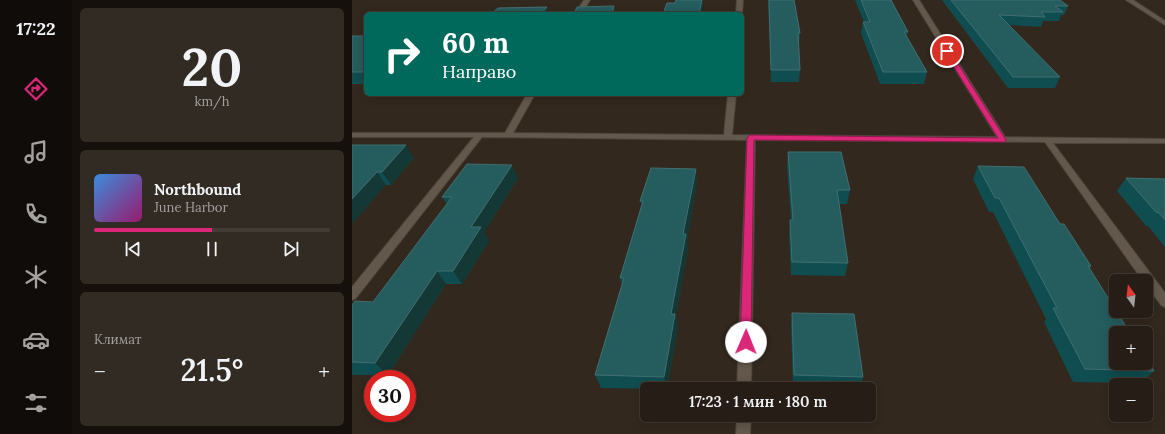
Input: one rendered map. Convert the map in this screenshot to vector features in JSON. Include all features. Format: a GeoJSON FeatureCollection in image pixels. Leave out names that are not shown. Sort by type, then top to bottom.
{"type":"FeatureCollection","features":[{"type":"Feature","properties":{"kind":"street"},"geometry":{"type":"LineString","coordinates":[[579,12],[587,0]]}},
{"type":"Feature","properties":{"kind":"street"},"geometry":{"type":"LineString","coordinates":[[739,12],[740,0]]}},
{"type":"Feature","properties":{"kind":"street"},"geometry":{"type":"LineString","coordinates":[[916,0],[1003,140]]}},
{"type":"Feature","properties":{"kind":"street"},"geometry":{"type":"LineString","coordinates":[[1129,0],[1165,23]]}},
{"type":"Feature","properties":{"kind":"street"},"geometry":{"type":"LineString","coordinates":[[507,136],[530,96]]}},
{"type":"Feature","properties":{"kind":"street"},"geometry":{"type":"LineString","coordinates":[[728,137],[732,96]]}},
{"type":"Feature","properties":{"kind":"street"},"geometry":{"type":"LineString","coordinates":[[352,295],[480,135]]}},
{"type":"Feature","properties":{"kind":"street"},"geometry":{"type":"LineString","coordinates":[[352,136],[480,135],[1165,142]]}},
{"type":"Feature","properties":{"kind":"street"},"geometry":{"type":"LineString","coordinates":[[744,382],[750,138]]}},
{"type":"Feature","properties":{"kind":"street"},"geometry":{"type":"LineString","coordinates":[[1047,140],[1165,302]]}},
{"type":"Feature","properties":{"kind":"street"},"geometry":{"type":"LineString","coordinates":[[743,434],[744,422]]}},
{"type":"Feature","properties":{"kind":"building"},"geometry":{"type":"Polygon","coordinates":[[[676,0],[702,0],[699,12],[664,12],[667,3],[675,3],[676,0]]]}},
{"type":"Feature","properties":{"kind":"building"},"geometry":{"type":"Polygon","coordinates":[[[769,0],[794,0],[800,33],[798,33],[800,70],[771,70],[769,0]]]}},
{"type":"Feature","properties":{"kind":"building"},"geometry":{"type":"Polygon","coordinates":[[[861,0],[891,0],[908,32],[904,32],[927,72],[883,72],[863,22],[870,22],[861,0]]]}},
{"type":"Feature","properties":{"kind":"building"},"geometry":{"type":"Polygon","coordinates":[[[951,0],[1060,0],[1068,6],[1055,6],[1063,12],[1041,12],[1045,17],[999,15],[1060,77],[1013,77],[951,0]]]}},
{"type":"Feature","properties":{"kind":"building"},"geometry":{"type":"Polygon","coordinates":[[[614,6],[612,12],[575,12],[577,7],[614,6]]]}},
{"type":"Feature","properties":{"kind":"building"},"geometry":{"type":"Polygon","coordinates":[[[547,7],[543,12],[493,12],[498,8],[547,7]]]}},
{"type":"Feature","properties":{"kind":"building"},"geometry":{"type":"Polygon","coordinates":[[[352,36],[364,36],[364,72],[352,72],[352,36]]]}},
{"type":"Feature","properties":{"kind":"building"},"geometry":{"type":"Polygon","coordinates":[[[352,145],[406,145],[382,172],[377,172],[352,199],[352,145]]]}},
{"type":"Feature","properties":{"kind":"building"},"geometry":{"type":"Polygon","coordinates":[[[788,152],[841,152],[850,190],[837,190],[848,263],[792,262],[790,220],[793,220],[788,152]]]}},
{"type":"Feature","properties":{"kind":"building"},"geometry":{"type":"Polygon","coordinates":[[[467,164],[512,165],[471,227],[481,227],[453,271],[437,271],[375,363],[352,362],[352,305],[355,301],[373,302],[452,197],[442,197],[467,164]]]}},
{"type":"Feature","properties":{"kind":"building"},"geometry":{"type":"Polygon","coordinates":[[[978,166],[1024,167],[1060,224],[1064,224],[1091,266],[1088,266],[1109,300],[1109,318],[1121,318],[1126,326],[1109,326],[1109,370],[1085,369],[1053,308],[1057,308],[999,198],[995,198],[978,166]]]}},
{"type":"Feature","properties":{"kind":"building"},"geometry":{"type":"Polygon","coordinates":[[[651,168],[696,169],[683,234],[686,234],[671,314],[675,314],[664,377],[595,375],[624,278],[620,278],[643,201],[640,201],[651,168]]]}},
{"type":"Feature","properties":{"kind":"building"},"geometry":{"type":"Polygon","coordinates":[[[1126,178],[1165,179],[1165,220],[1159,213],[1156,212],[1126,178]]]}},
{"type":"Feature","properties":{"kind":"building"},"geometry":{"type":"Polygon","coordinates":[[[792,313],[854,314],[863,377],[794,375],[792,313]]]}},
{"type":"Feature","properties":{"kind":"building"},"geometry":{"type":"Polygon","coordinates":[[[1153,369],[1154,371],[1120,370],[1153,369]]]}},
{"type":"Feature","properties":{"kind":"route"},"geometry":{"type":"LineString","coordinates":[[746,342],[750,138],[1003,140],[947,51]]}}]}
